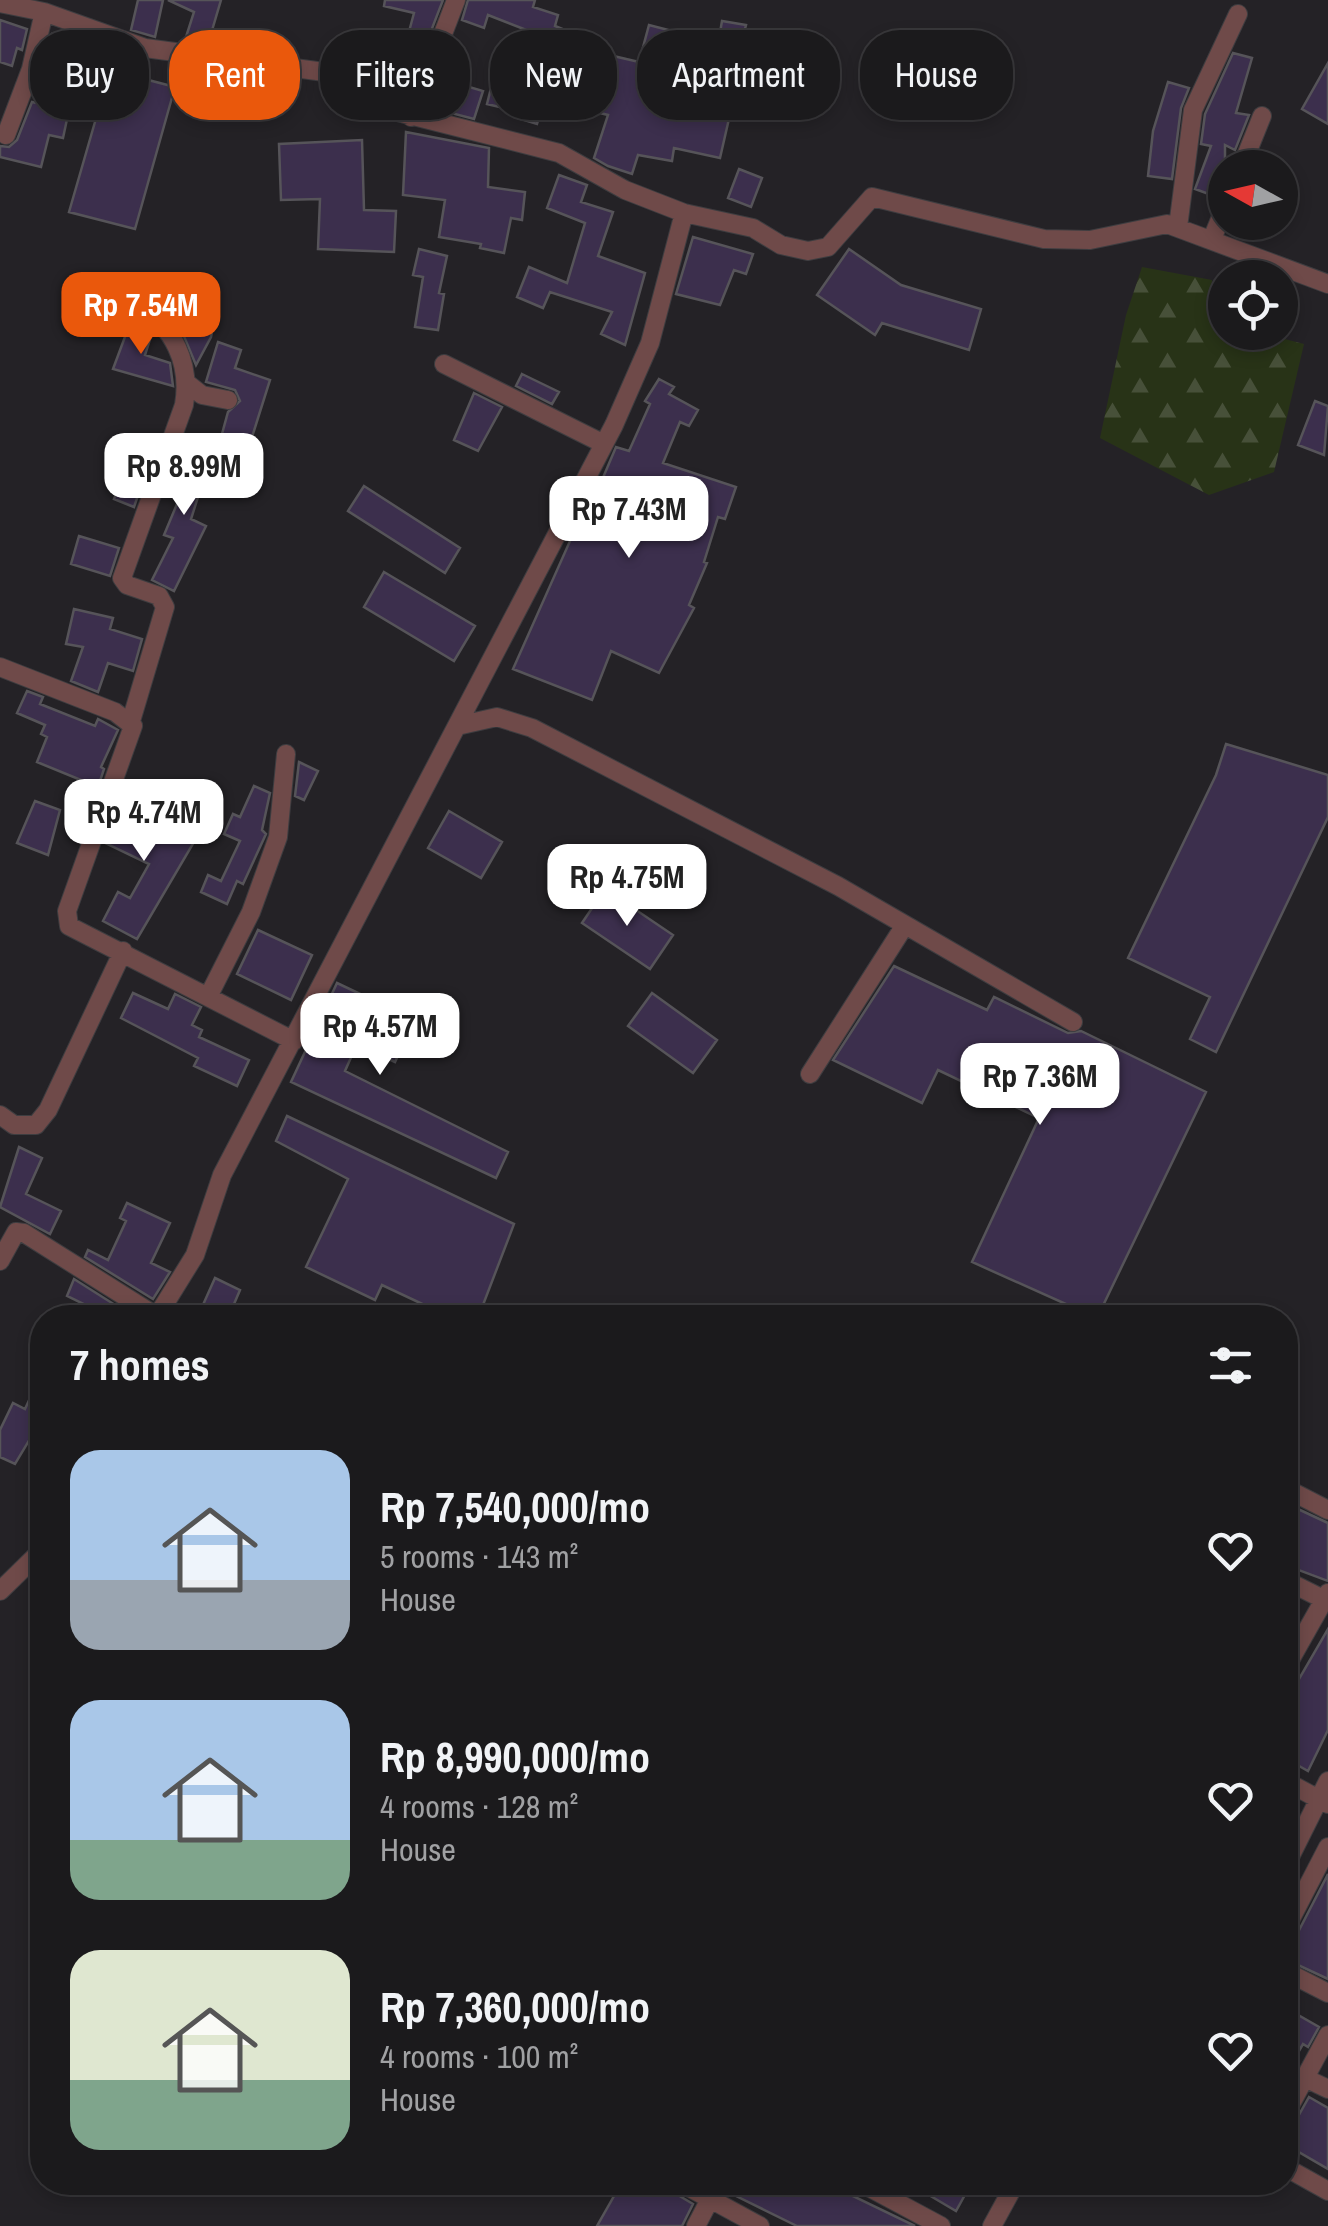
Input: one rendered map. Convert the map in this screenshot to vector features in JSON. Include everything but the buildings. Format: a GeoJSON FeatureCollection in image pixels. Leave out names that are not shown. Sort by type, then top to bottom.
{"type":"FeatureCollection","features":[{"type":"Feature","properties":{"kind":"street"},"geometry":{"type":"LineString","coordinates":[[445,30],[456,0]]}},
{"type":"Feature","properties":{"kind":"street"},"geometry":{"type":"LineString","coordinates":[[0,2],[44,12],[145,48],[320,71]]}},
{"type":"Feature","properties":{"kind":"street"},"geometry":{"type":"LineString","coordinates":[[6,135],[31,69],[44,12]]}},
{"type":"Feature","properties":{"kind":"street"},"geometry":{"type":"LineString","coordinates":[[1178,227],[1193,110],[1238,14]]}},
{"type":"Feature","properties":{"kind":"street"},"geometry":{"type":"LineString","coordinates":[[1248,150],[1262,116]]}},
{"type":"Feature","properties":{"kind":"street"},"geometry":{"type":"LineString","coordinates":[[421,120],[512,138],[559,153],[625,190],[684,213],[753,228],[781,245],[808,251],[828,247],[872,196],[1044,239],[1090,240],[1147,225],[1178,227],[1208,238]]}},
{"type":"Feature","properties":{"kind":"street"},"geometry":{"type":"LineString","coordinates":[[163,1305],[195,1254],[222,1174],[604,444],[650,343],[684,213]]}},
{"type":"Feature","properties":{"kind":"street"},"geometry":{"type":"LineString","coordinates":[[1212,240],[1328,284]]}},
{"type":"Feature","properties":{"kind":"street"},"geometry":{"type":"LineString","coordinates":[[137,304],[159,321],[176,346],[188,384],[122,578],[127,585],[160,596],[165,607],[131,722],[132,736],[66,920],[74,931],[209,995],[294,1041]]}},
{"type":"Feature","properties":{"kind":"street"},"geometry":{"type":"LineString","coordinates":[[444,364],[604,444]]}},
{"type":"Feature","properties":{"kind":"street"},"geometry":{"type":"LineString","coordinates":[[188,384],[202,395],[228,400]]}},
{"type":"Feature","properties":{"kind":"street"},"geometry":{"type":"LineString","coordinates":[[0,667],[131,722]]}},
{"type":"Feature","properties":{"kind":"street"},"geometry":{"type":"LineString","coordinates":[[457,726],[497,717],[514,720],[757,843],[1074,1022]]}},
{"type":"Feature","properties":{"kind":"street"},"geometry":{"type":"LineString","coordinates":[[209,995],[251,912],[278,838],[286,754]]}},
{"type":"Feature","properties":{"kind":"street"},"geometry":{"type":"LineString","coordinates":[[810,1074],[905,925]]}},
{"type":"Feature","properties":{"kind":"street"},"geometry":{"type":"LineString","coordinates":[[0,1115],[14,1125],[36,1125],[48,1110],[122,952]]}},
{"type":"Feature","properties":{"kind":"street"},"geometry":{"type":"LineString","coordinates":[[0,1260],[16,1232],[24,1232],[137,1305]]}},
{"type":"Feature","properties":{"kind":"street"},"geometry":{"type":"LineString","coordinates":[[1298,1495],[1328,1510]]}},
{"type":"Feature","properties":{"kind":"street"},"geometry":{"type":"LineString","coordinates":[[0,1591],[30,1562]]}},
{"type":"Feature","properties":{"kind":"street"},"geometry":{"type":"LineString","coordinates":[[1298,1585],[1326,1596],[1298,1646]]}},
{"type":"Feature","properties":{"kind":"street"},"geometry":{"type":"LineString","coordinates":[[1298,1845],[1323,1802],[1328,1781]]}},
{"type":"Feature","properties":{"kind":"street"},"geometry":{"type":"LineString","coordinates":[[1298,1788],[1323,1802]]}},
{"type":"Feature","properties":{"kind":"street"},"geometry":{"type":"LineString","coordinates":[[1298,1905],[1328,1847]]}},
{"type":"Feature","properties":{"kind":"street"},"geometry":{"type":"LineString","coordinates":[[1298,1978],[1328,1993]]}},
{"type":"Feature","properties":{"kind":"street"},"geometry":{"type":"LineString","coordinates":[[1298,2091],[1328,2036]]}},
{"type":"Feature","properties":{"kind":"street"},"geometry":{"type":"LineString","coordinates":[[1305,2078],[1328,2089]]}},
{"type":"Feature","properties":{"kind":"street"},"geometry":{"type":"LineString","coordinates":[[1298,2175],[1328,2191]]}},
{"type":"Feature","properties":{"kind":"street"},"geometry":{"type":"LineString","coordinates":[[696,2226],[712,2195]]}},
{"type":"Feature","properties":{"kind":"street"},"geometry":{"type":"LineString","coordinates":[[719,2195],[760,2226]]}},
{"type":"Feature","properties":{"kind":"street"},"geometry":{"type":"LineString","coordinates":[[883,2195],[941,2226]]}},
{"type":"Feature","properties":{"kind":"street"},"geometry":{"type":"LineString","coordinates":[[992,2226],[1009,2195]]}},
{"type":"Feature","properties":{"kind":"green space"},"geometry":{"type":"Polygon","coordinates":[[[1142,267],[1208,279],[1208,350],[1298,350],[1298,342],[1304,344],[1274,472],[1209,495],[1100,438],[1126,315],[1142,267]]]}}]}
